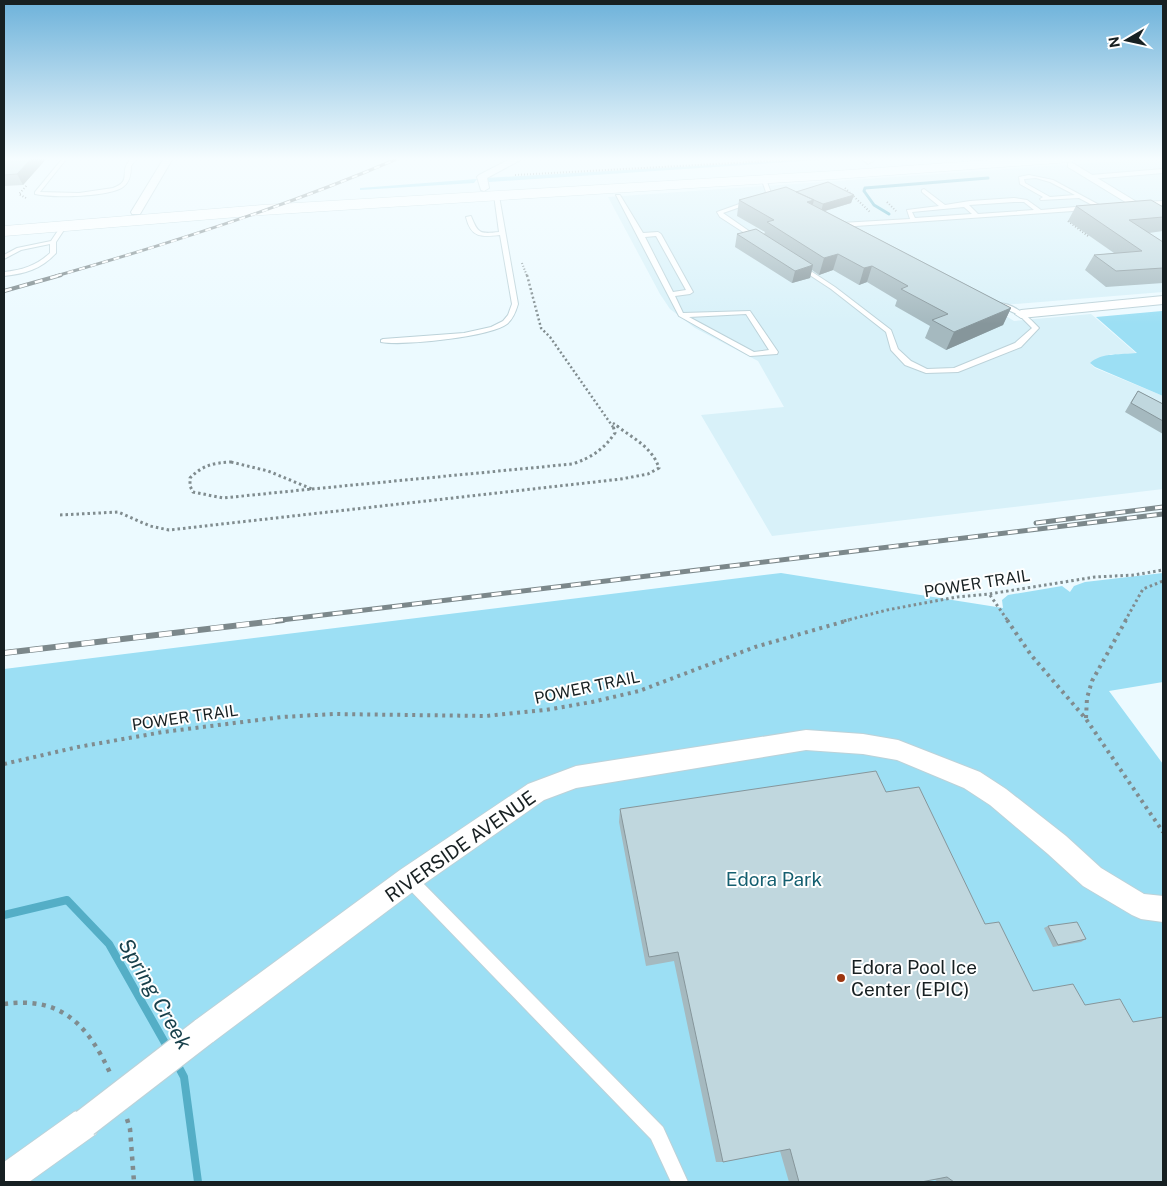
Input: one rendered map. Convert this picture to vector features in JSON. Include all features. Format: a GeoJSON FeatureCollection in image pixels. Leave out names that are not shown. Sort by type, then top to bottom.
{"type":"FeatureCollection","features":[{"type":"Feature","properties":{"kind":"main road"},"geometry":{"type":"LineString","coordinates":[[4,220],[115,213]]}},
{"type":"Feature","properties":{"kind":"main road"},"geometry":{"type":"LineString","coordinates":[[4,232],[231,213]]}},
{"type":"Feature","properties":{"kind":"main road"},"geometry":{"type":"LineString","coordinates":[[4,216],[41,218]]}},
{"type":"Feature","properties":{"kind":"street"},"geometry":{"type":"LineString","coordinates":[[1149,213],[1163,222]]}},
{"type":"Feature","properties":{"kind":"street"},"geometry":{"type":"LineString","coordinates":[[1021,314],[1163,300]]}},
{"type":"Feature","properties":{"kind":"street","name":"RIVERSIDE AVENUE"},"geometry":{"type":"LineString","coordinates":[[4,1181],[85,1123],[203,1032],[409,879],[536,792],[576,777],[806,740],[863,744],[898,750],[972,780],[1057,845],[1092,877],[1141,906],[1163,909]]}},
{"type":"Feature","properties":{"kind":"lane"},"geometry":{"type":"LineString","coordinates":[[383,341],[478,333],[502,325],[510,318],[515,304],[502,234],[496,213]]}},
{"type":"Feature","properties":{"kind":"lane"},"geometry":{"type":"LineString","coordinates":[[628,213],[681,314],[753,354],[774,352],[748,312],[681,314]]}},
{"type":"Feature","properties":{"kind":"lane"},"geometry":{"type":"LineString","coordinates":[[721,213],[762,242]]}},
{"type":"Feature","properties":{"kind":"lane"},"geometry":{"type":"LineString","coordinates":[[910,213],[913,220]]}},
{"type":"Feature","properties":{"kind":"lane"},"geometry":{"type":"LineString","coordinates":[[841,225],[1010,213]]}},
{"type":"Feature","properties":{"kind":"lane"},"geometry":{"type":"LineString","coordinates":[[469,217],[471,230],[474,232],[502,234]]}},
{"type":"Feature","properties":{"kind":"lane"},"geometry":{"type":"LineString","coordinates":[[832,221],[857,233]]}},
{"type":"Feature","properties":{"kind":"lane"},"geometry":{"type":"LineString","coordinates":[[4,274],[30,270],[42,265],[53,253],[53,242],[62,227]]}},
{"type":"Feature","properties":{"kind":"lane"},"geometry":{"type":"LineString","coordinates":[[641,235],[658,234],[690,292],[671,294]]}},
{"type":"Feature","properties":{"kind":"lane"},"geometry":{"type":"LineString","coordinates":[[4,257],[19,249],[53,242]]}},
{"type":"Feature","properties":{"kind":"lane"},"geometry":{"type":"LineString","coordinates":[[793,262],[833,288],[889,331],[895,350],[908,363],[926,371],[955,370],[1018,345],[1036,328],[1021,314],[994,302]]}},
{"type":"Feature","properties":{"kind":"lane"},"geometry":{"type":"LineString","coordinates":[[409,879],[657,1133],[680,1182]]}},
{"type":"Feature","properties":{"kind":"path"},"geometry":{"type":"LineString","coordinates":[[1064,219],[1088,236]]}},
{"type":"Feature","properties":{"kind":"path"},"geometry":{"type":"LineString","coordinates":[[314,490],[252,466],[240,464],[213,463],[200,466],[190,478],[190,486],[193,492],[223,498],[314,490],[572,464],[593,458],[606,447],[616,433],[612,423],[541,328],[525,267],[520,261],[506,254]]}},
{"type":"Feature","properties":{"kind":"path"},"geometry":{"type":"LineString","coordinates":[[60,515],[118,512],[150,526],[169,530],[621,479],[648,474],[659,468],[657,458],[648,448],[628,436],[612,423]]}},
{"type":"Feature","properties":{"kind":"path","name":"POWER TRAIL"},"geometry":{"type":"LineString","coordinates":[[4,764],[78,746],[196,726],[232,722],[334,714],[486,716],[564,707],[639,691],[755,647],[823,626],[887,610],[957,597],[990,594],[1095,576],[1134,575],[1163,570]]}},
{"type":"Feature","properties":{"kind":"path"},"geometry":{"type":"LineString","coordinates":[[1086,719],[1087,698],[1092,681],[1138,598],[1143,590],[1152,584],[1163,581]]}},
{"type":"Feature","properties":{"kind":"path"},"geometry":{"type":"LineString","coordinates":[[990,594],[1031,655],[1086,719],[1163,832]]}},
{"type":"Feature","properties":{"kind":"path"},"geometry":{"type":"LineString","coordinates":[[4,1004],[15,1001],[48,1004],[79,1023],[96,1042],[112,1078]]}},
{"type":"Feature","properties":{"kind":"path"},"geometry":{"type":"LineString","coordinates":[[124,1112],[130,1129],[134,1182]]}},
{"type":"Feature","properties":{"kind":"shaded area"},"geometry":{"type":"Polygon","coordinates":[[[617,213],[1163,213],[1163,292],[990,306],[1014,321],[1091,314],[1137,354],[1111,354],[1090,363],[1095,368],[1163,396],[1163,489],[772,536],[701,415],[784,407],[758,361],[695,328],[670,309],[617,213]]]}},
{"type":"Feature","properties":{"kind":"green space"},"geometry":{"type":"Polygon","coordinates":[[[1162,311],[1163,396],[1095,367],[1090,363],[1100,357],[1137,353],[1096,317],[1162,311]]]}},
{"type":"Feature","properties":{"kind":"green space","name":"Edora Park"},"geometry":{"type":"Polygon","coordinates":[[[781,573],[1003,608],[1002,600],[1008,595],[1062,586],[1070,592],[1074,586],[1085,582],[1163,573],[1163,682],[1109,691],[1163,764],[1163,1182],[4,1182],[4,669],[781,573]]]}},
{"type":"Feature","properties":{"kind":"building"},"geometry":{"type":"Polygon","coordinates":[[[762,213],[829,213],[1011,308],[954,332],[932,320],[948,314],[901,289],[908,286],[872,266],[864,268],[838,254],[824,258],[767,222],[774,220],[762,213]]]}},
{"type":"Feature","properties":{"kind":"building"},"geometry":{"type":"Polygon","coordinates":[[[1087,213],[1163,213],[1163,217],[1129,220],[1163,242],[1163,268],[1116,271],[1094,255],[1142,251],[1087,213]]]}},
{"type":"Feature","properties":{"kind":"building"},"geometry":{"type":"Polygon","coordinates":[[[756,229],[813,265],[795,271],[737,234],[756,229]]]}},
{"type":"Feature","properties":{"kind":"building"},"geometry":{"type":"Polygon","coordinates":[[[1138,391],[1163,404],[1163,421],[1131,403],[1138,391]]]}},
{"type":"Feature","properties":{"kind":"building","name":"Edora Pool Ice Center (EPIC)"},"geometry":{"type":"Polygon","coordinates":[[[876,771],[886,792],[919,787],[985,924],[999,922],[1033,991],[1073,984],[1085,1005],[1120,999],[1133,1022],[1163,1017],[1163,1182],[954,1182],[947,1177],[921,1182],[799,1182],[790,1149],[723,1162],[678,952],[649,957],[620,809],[876,771]]]}},
{"type":"Feature","properties":{"kind":"building"},"geometry":{"type":"Polygon","coordinates":[[[1077,922],[1086,939],[1058,945],[1048,926],[1077,922]]]}},
{"type":"Feature","properties":{"kind":"waterway","name":"Spring Creek"},"geometry":{"type":"LineString","coordinates":[[4,915],[67,900],[109,944],[169,1050]]}},
{"type":"Feature","properties":{"kind":"waterway","name":"Spring Creek"},"geometry":{"type":"LineString","coordinates":[[176,1062],[184,1077],[198,1182]]}},
{"type":"Feature","properties":{"kind":"railway"},"geometry":{"type":"LineString","coordinates":[[56,276],[257,213]]}},
{"type":"Feature","properties":{"kind":"railway"},"geometry":{"type":"LineString","coordinates":[[4,291],[61,275]]}},
{"type":"Feature","properties":{"kind":"railway"},"geometry":{"type":"LineString","coordinates":[[1036,523],[1163,507]]}},
{"type":"Feature","properties":{"kind":"railway"},"geometry":{"type":"LineString","coordinates":[[273,621],[1163,514]]}},
{"type":"Feature","properties":{"kind":"railway"},"geometry":{"type":"LineString","coordinates":[[4,653],[283,620]]}},
{"type":"Feature","properties":{"kind":"place","name":"Edora Pool Ice Center (EPIC)"},"geometry":{"type":"Point","coordinates":[841,978]}}]}
